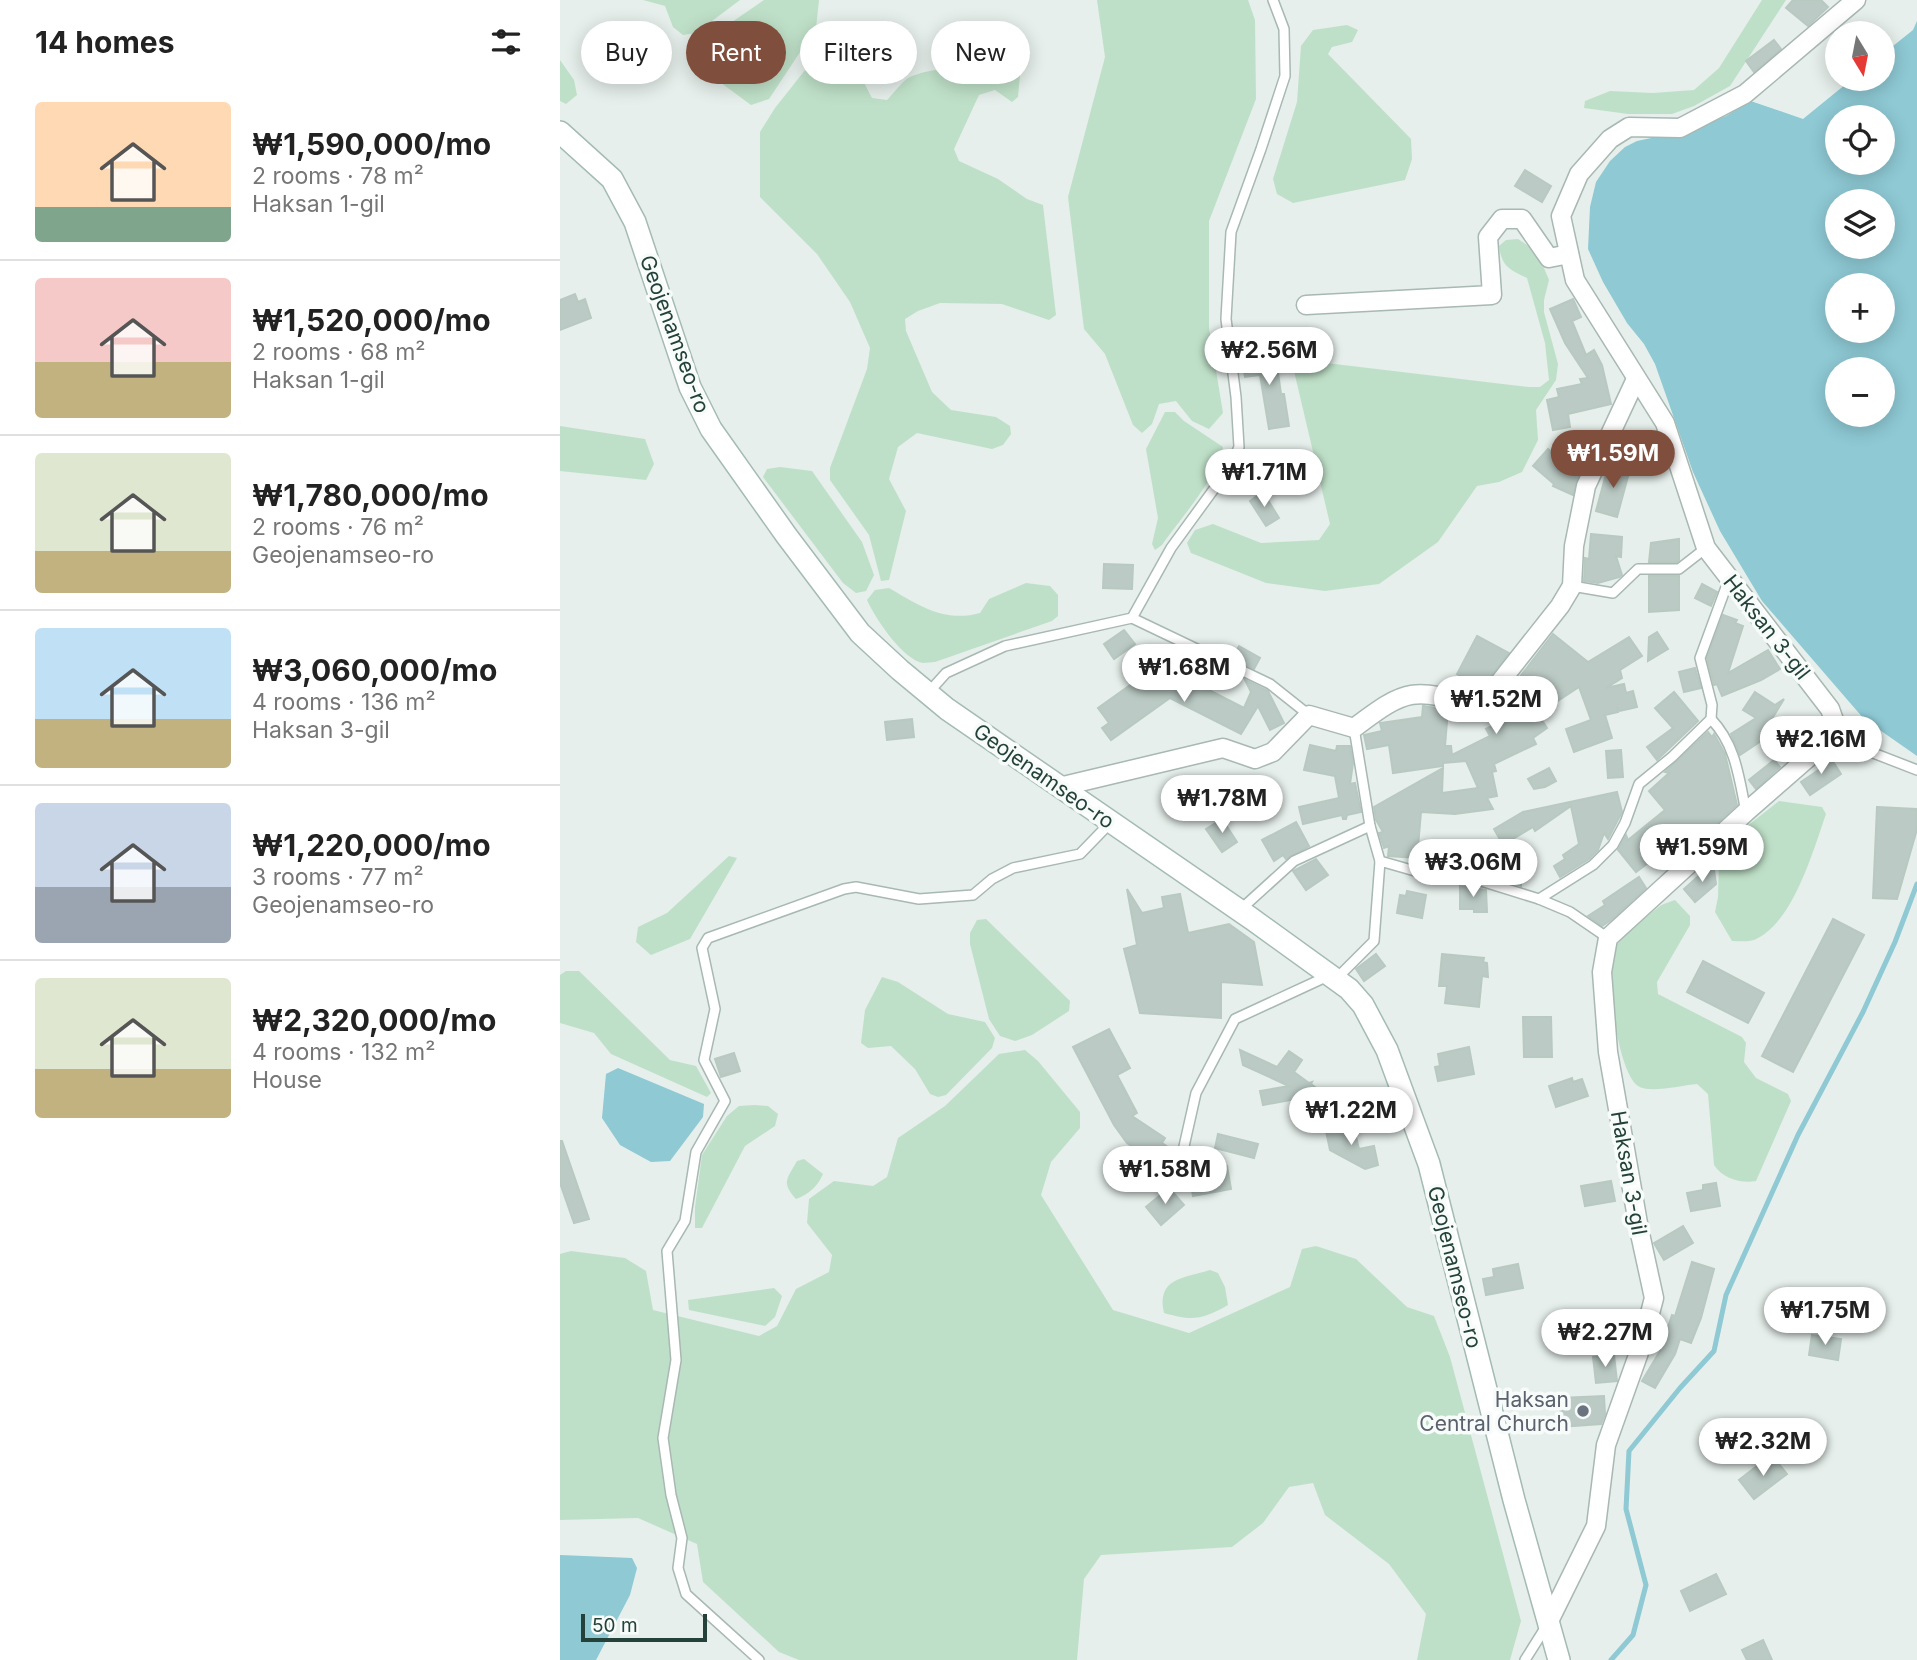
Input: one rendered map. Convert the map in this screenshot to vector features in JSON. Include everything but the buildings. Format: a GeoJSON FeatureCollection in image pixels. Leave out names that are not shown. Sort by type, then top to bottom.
{"type":"FeatureCollection","features":[{"type":"Feature","properties":{"kind":"main road","name":"Geojenamseo-ro"},"geometry":{"type":"LineString","coordinates":[[560,132],[612,179],[635,222],[690,387],[711,429],[860,633],[928,693],[1059,788],[1349,989],[1363,1005],[1387,1050],[1429,1164],[1514,1500],[1559,1660]]}},
{"type":"Feature","properties":{"kind":"street","name":"Haksan 3-gil"},"geometry":{"type":"LineString","coordinates":[[1832,737],[1836,726],[1830,709],[1706,548],[1665,423],[1575,280],[1561,216],[1580,174],[1610,139],[1629,127],[1680,128],[1745,94],[1856,0]]}},
{"type":"Feature","properties":{"kind":"street"},"geometry":{"type":"LineString","coordinates":[[1306,305],[1492,295],[1488,237],[1502,219],[1522,219],[1549,258],[1569,254]]}},
{"type":"Feature","properties":{"kind":"street"},"geometry":{"type":"LineString","coordinates":[[1059,788],[1223,748],[1255,759],[1273,752],[1308,715],[1354,728],[1386,703],[1416,692],[1430,693],[1477,706],[1485,701],[1560,607],[1572,586],[1574,546],[1586,486],[1636,379]]}},
{"type":"Feature","properties":{"kind":"street"},"geometry":{"type":"LineString","coordinates":[[1608,938],[1746,811],[1832,737]]}},
{"type":"Feature","properties":{"kind":"street","name":"Haksan 3-gil"},"geometry":{"type":"LineString","coordinates":[[1548,1623],[1596,1526],[1606,1445],[1642,1344],[1654,1298],[1608,1052],[1602,972],[1608,938]]}},
{"type":"Feature","properties":{"kind":"lane"},"geometry":{"type":"LineString","coordinates":[[1132,618],[1171,548],[1230,467],[1239,447],[1226,319],[1231,232],[1285,76],[1284,29],[1273,0]]}},
{"type":"Feature","properties":{"kind":"lane"},"geometry":{"type":"LineString","coordinates":[[1572,586],[1614,593],[1638,569],[1679,569],[1706,548]]}},
{"type":"Feature","properties":{"kind":"lane"},"geometry":{"type":"LineString","coordinates":[[1539,899],[1592,865],[1613,845],[1625,823],[1639,784],[1711,719],[1712,705],[1700,658],[1730,577]]}},
{"type":"Feature","properties":{"kind":"lane"},"geometry":{"type":"LineString","coordinates":[[928,693],[946,673],[1005,646],[1132,618],[1270,684],[1308,715]]}},
{"type":"Feature","properties":{"kind":"lane"},"geometry":{"type":"LineString","coordinates":[[1711,719],[1721,729],[1735,758],[1746,811]]}},
{"type":"Feature","properties":{"kind":"lane"},"geometry":{"type":"LineString","coordinates":[[1178,1173],[1196,1093],[1235,1019],[1332,977],[1374,942],[1380,861],[1370,826],[1354,728]]}},
{"type":"Feature","properties":{"kind":"lane"},"geometry":{"type":"LineString","coordinates":[[1832,737],[1917,770]]}},
{"type":"Feature","properties":{"kind":"lane"},"geometry":{"type":"LineString","coordinates":[[759,1660],[686,1594],[678,1569],[682,1538],[671,1494],[663,1438],[677,1360],[667,1251],[685,1221],[696,1152],[725,1101],[704,1060],[715,1009],[702,948],[708,938],[844,889],[856,887],[919,899],[973,895],[992,879],[1013,868],[1080,854],[1111,822]]}},
{"type":"Feature","properties":{"kind":"lane"},"geometry":{"type":"LineString","coordinates":[[1240,911],[1294,861],[1370,826]]}},
{"type":"Feature","properties":{"kind":"lane"},"geometry":{"type":"LineString","coordinates":[[1380,861],[1429,875],[1481,881],[1539,899],[1570,912],[1608,938]]}},
{"type":"Feature","properties":{"kind":"lane"},"geometry":{"type":"LineString","coordinates":[[1525,1660],[1548,1623]]}},
{"type":"Feature","properties":{"kind":"green space"},"geometry":{"type":"Polygon","coordinates":[[[643,0],[740,0],[712,21],[686,21],[686,35],[683,35],[673,27],[665,6],[643,0]]]}},
{"type":"Feature","properties":{"kind":"green space"},"geometry":{"type":"Polygon","coordinates":[[[764,0],[819,0],[817,21],[800,21],[800,52],[786,73],[786,21],[733,21],[764,0]]]}},
{"type":"Feature","properties":{"kind":"green space"},"geometry":{"type":"Polygon","coordinates":[[[1097,0],[1248,0],[1255,20],[1256,99],[1209,221],[1209,328],[1223,413],[1209,429],[1192,421],[1176,401],[1159,404],[1152,424],[1142,433],[1133,425],[1105,354],[1084,329],[1068,197],[1105,57],[1097,0]]]}},
{"type":"Feature","properties":{"kind":"green space"},"geometry":{"type":"Polygon","coordinates":[[[1762,0],[1786,0],[1730,86],[1694,106],[1672,114],[1628,114],[1584,108],[1585,101],[1610,91],[1653,93],[1694,90],[1719,68],[1762,0]]]}},
{"type":"Feature","properties":{"kind":"green space"},"geometry":{"type":"Polygon","coordinates":[[[1347,25],[1358,30],[1352,42],[1332,47],[1328,54],[1411,139],[1412,159],[1405,180],[1293,203],[1277,194],[1273,179],[1297,102],[1301,46],[1313,30],[1347,25]]]}},
{"type":"Feature","properties":{"kind":"green space"},"geometry":{"type":"Polygon","coordinates":[[[560,60],[574,80],[577,95],[566,104],[560,101],[560,60]]]}},
{"type":"Feature","properties":{"kind":"green space"},"geometry":{"type":"Polygon","coordinates":[[[931,71],[931,84],[1019,84],[1018,97],[1012,102],[995,90],[979,95],[954,149],[959,161],[998,179],[1027,199],[1043,205],[1056,315],[1049,320],[1002,304],[940,303],[905,319],[906,331],[932,392],[951,410],[996,417],[1010,426],[1011,434],[1003,445],[992,449],[917,433],[898,447],[889,479],[906,511],[889,580],[881,581],[869,535],[830,480],[830,468],[867,369],[870,348],[850,302],[817,254],[760,197],[760,132],[800,76],[800,84],[865,84],[872,98],[887,100],[901,84],[917,84],[917,75],[931,71]]]}},
{"type":"Feature","properties":{"kind":"green space"},"geometry":{"type":"Polygon","coordinates":[[[722,84],[779,84],[769,99],[751,105],[722,84]]]}},
{"type":"Feature","properties":{"kind":"green space"},"geometry":{"type":"Polygon","coordinates":[[[1518,239],[1530,247],[1549,280],[1544,312],[1558,364],[1556,380],[1536,410],[1538,440],[1522,472],[1499,482],[1477,486],[1438,542],[1379,584],[1325,591],[1266,583],[1191,553],[1187,543],[1195,530],[1213,524],[1261,543],[1319,540],[1330,524],[1294,371],[1301,360],[1529,387],[1540,387],[1549,380],[1545,343],[1527,278],[1507,267],[1500,253],[1499,246],[1506,240],[1518,239]]]}},
{"type":"Feature","properties":{"kind":"green space"},"geometry":{"type":"Polygon","coordinates":[[[1165,412],[1175,412],[1223,447],[1214,471],[1197,498],[1162,545],[1155,550],[1152,544],[1158,518],[1146,449],[1165,412]]]}},
{"type":"Feature","properties":{"kind":"green space"},"geometry":{"type":"Polygon","coordinates":[[[560,426],[645,439],[654,464],[646,480],[560,471],[560,426]]]}},
{"type":"Feature","properties":{"kind":"green space"},"geometry":{"type":"Polygon","coordinates":[[[780,467],[812,471],[862,542],[874,575],[866,591],[856,593],[843,583],[763,477],[767,469],[780,467]]]}},
{"type":"Feature","properties":{"kind":"green space"},"geometry":{"type":"Polygon","coordinates":[[[1026,583],[1050,586],[1058,595],[1058,616],[1052,621],[935,662],[923,663],[907,654],[883,627],[867,600],[875,590],[889,588],[932,611],[955,616],[967,615],[980,613],[989,599],[1026,583]]]}},
{"type":"Feature","properties":{"kind":"green space"},"geometry":{"type":"Polygon","coordinates":[[[1779,801],[1822,807],[1826,814],[1800,885],[1780,919],[1768,932],[1754,940],[1732,941],[1715,912],[1723,845],[1779,801]]]}},
{"type":"Feature","properties":{"kind":"green space"},"geometry":{"type":"Polygon","coordinates":[[[729,856],[737,858],[690,939],[651,955],[636,942],[638,927],[667,913],[729,856]]]}},
{"type":"Feature","properties":{"kind":"green space"},"geometry":{"type":"Polygon","coordinates":[[[1675,900],[1690,916],[1690,925],[1657,982],[1658,994],[1742,1037],[1746,1043],[1744,1062],[1756,1078],[1788,1094],[1791,1101],[1756,1181],[1732,1179],[1717,1170],[1714,1165],[1708,1094],[1697,1084],[1658,1089],[1638,1086],[1630,1076],[1618,1041],[1612,997],[1616,946],[1656,909],[1675,900]]]}},
{"type":"Feature","properties":{"kind":"green space"},"geometry":{"type":"Polygon","coordinates":[[[986,919],[1070,1001],[1069,1011],[1032,1035],[1015,1041],[1000,1036],[989,1019],[970,944],[970,933],[977,920],[986,919]]]}},
{"type":"Feature","properties":{"kind":"green space"},"geometry":{"type":"Polygon","coordinates":[[[566,971],[579,971],[670,1060],[696,1066],[711,1093],[707,1097],[611,1054],[594,1033],[560,1023],[560,975],[566,971]]]}},
{"type":"Feature","properties":{"kind":"green space"},"geometry":{"type":"Polygon","coordinates":[[[882,977],[898,982],[948,1014],[985,1022],[995,1038],[992,1048],[946,1095],[938,1097],[930,1094],[915,1069],[891,1046],[868,1048],[861,1043],[865,1010],[882,977]]]}},
{"type":"Feature","properties":{"kind":"green space"},"geometry":{"type":"Polygon","coordinates":[[[1025,1050],[1038,1061],[1080,1112],[1080,1128],[1051,1162],[1041,1195],[1113,1310],[1189,1333],[1290,1287],[1302,1249],[1316,1246],[1356,1259],[1407,1307],[1434,1316],[1450,1357],[1521,1621],[1510,1660],[1417,1660],[1426,1614],[1389,1564],[1325,1515],[1313,1483],[1289,1487],[1263,1523],[1232,1547],[1101,1555],[1084,1579],[1077,1660],[799,1660],[779,1652],[703,1582],[697,1544],[638,1518],[560,1520],[560,1254],[571,1251],[625,1258],[646,1271],[653,1310],[759,1336],[777,1326],[796,1289],[829,1272],[832,1255],[807,1223],[809,1199],[834,1181],[873,1186],[887,1177],[898,1138],[945,1106],[999,1054],[1025,1050]]]}},
{"type":"Feature","properties":{"kind":"green space"},"geometry":{"type":"Polygon","coordinates":[[[739,1106],[768,1106],[778,1114],[775,1126],[745,1146],[702,1228],[695,1228],[702,1155],[727,1116],[739,1106]]]}},
{"type":"Feature","properties":{"kind":"green space"},"geometry":{"type":"Polygon","coordinates":[[[804,1159],[823,1174],[812,1190],[796,1199],[788,1188],[787,1180],[797,1161],[804,1159]]]}},
{"type":"Feature","properties":{"kind":"green space"},"geometry":{"type":"Polygon","coordinates":[[[1210,1270],[1218,1273],[1225,1287],[1228,1305],[1197,1318],[1164,1313],[1164,1293],[1168,1286],[1174,1281],[1210,1270]]]}},
{"type":"Feature","properties":{"kind":"green space"},"geometry":{"type":"Polygon","coordinates":[[[774,1288],[782,1296],[775,1317],[765,1326],[689,1310],[688,1300],[774,1288]]]}},
{"type":"Feature","properties":{"kind":"water"},"geometry":{"type":"Polygon","coordinates":[[[1917,21],[1917,756],[1864,719],[1762,601],[1720,531],[1693,472],[1655,364],[1603,282],[1588,249],[1590,207],[1596,182],[1610,161],[1625,147],[1637,141],[1689,130],[1726,116],[1751,101],[1803,118],[1837,91],[1895,91],[1895,44],[1913,30],[1917,21]]]}},
{"type":"Feature","properties":{"kind":"water"},"geometry":{"type":"Polygon","coordinates":[[[618,1068],[704,1104],[703,1117],[670,1161],[651,1162],[620,1145],[602,1118],[606,1074],[618,1068]]]}},
{"type":"Feature","properties":{"kind":"water"},"geometry":{"type":"Polygon","coordinates":[[[560,1555],[632,1558],[637,1568],[630,1595],[596,1660],[560,1660],[560,1555]]]}},
{"type":"Feature","properties":{"kind":"pier"},"geometry":{"type":"Polygon","coordinates":[[[1832,91],[1837,91],[1803,119],[1749,98],[1802,115],[1832,91]]]}},
{"type":"Feature","properties":{"kind":"waterway"},"geometry":{"type":"LineString","coordinates":[[1611,1660],[1633,1635],[1646,1585],[1626,1509],[1629,1451],[1714,1351],[1726,1295],[1798,1135],[1863,1012],[1895,942],[1917,884]]}},
{"type":"Feature","properties":{"kind":"place","name":"Haksan Central Church"},"geometry":{"type":"Point","coordinates":[1583,1411]}}]}
